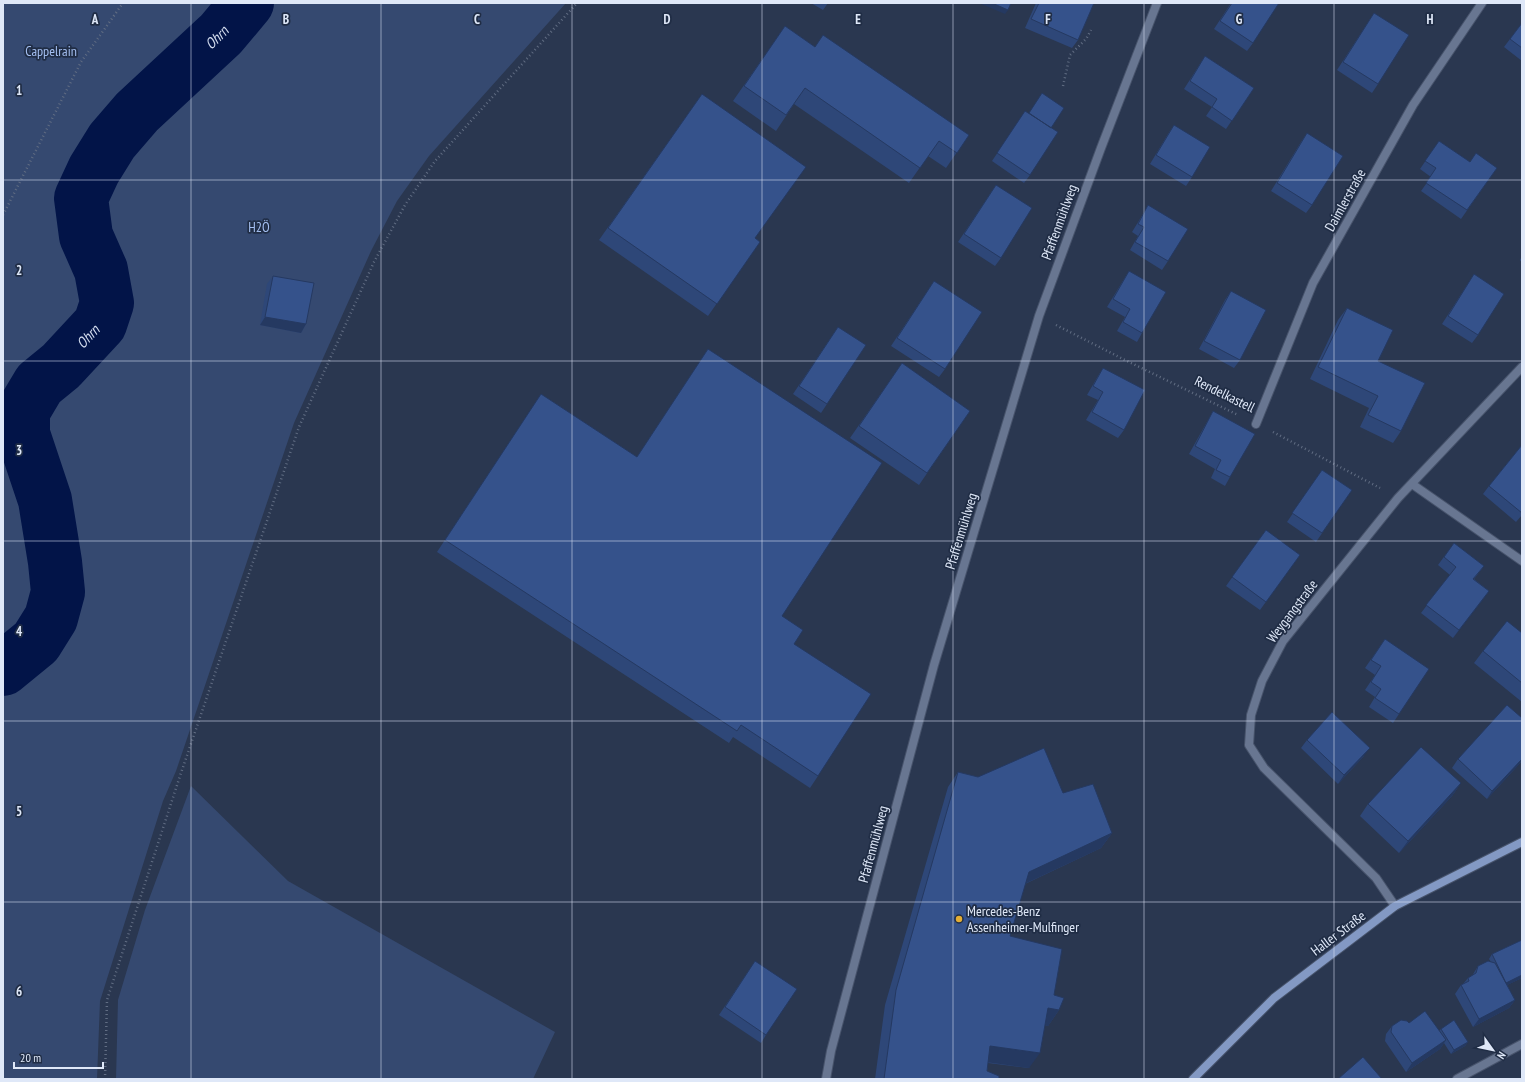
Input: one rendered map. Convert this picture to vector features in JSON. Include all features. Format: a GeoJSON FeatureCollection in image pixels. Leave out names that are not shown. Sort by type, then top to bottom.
{"type":"FeatureCollection","features":[{"type":"Feature","properties":{"kind":"main road","name":"Haller Straße"},"geometry":{"type":"LineString","coordinates":[[1193,1079],[1274,998],[1395,906],[1522,842]]}},
{"type":"Feature","properties":{"kind":"street","name":"Pfaffenmühlweg"},"geometry":{"type":"LineString","coordinates":[[826,1079],[831,1051],[934,665],[1039,316],[1101,148],[1157,3]]}},
{"type":"Feature","properties":{"kind":"street","name":"Daimlerstraße"},"geometry":{"type":"LineString","coordinates":[[1256,424],[1313,283],[1413,105],[1482,3]]}},
{"type":"Feature","properties":{"kind":"street","name":"Weygangstraße"},"geometry":{"type":"LineString","coordinates":[[1395,906],[1376,878],[1264,768],[1250,745],[1251,715],[1262,681],[1283,641],[1398,498],[1522,367]]}},
{"type":"Feature","properties":{"kind":"street"},"geometry":{"type":"LineString","coordinates":[[1412,484],[1522,561]]}},
{"type":"Feature","properties":{"kind":"street"},"geometry":{"type":"LineString","coordinates":[[1457,1079],[1522,1044]]}},
{"type":"Feature","properties":{"kind":"path"},"geometry":{"type":"LineString","coordinates":[[3,215],[82,62],[123,3]]}},
{"type":"Feature","properties":{"kind":"path"},"geometry":{"type":"LineString","coordinates":[[105,1079],[107,1000],[180,776],[299,427],[374,262],[405,205],[436,160],[576,3]]}},
{"type":"Feature","properties":{"kind":"path"},"geometry":{"type":"LineString","coordinates":[[1063,86],[1070,54],[1086,40],[1091,30]]}},
{"type":"Feature","properties":{"kind":"path","name":"Rendelkastell"},"geometry":{"type":"LineString","coordinates":[[1039,316],[1256,424],[1398,498]]}},
{"type":"Feature","properties":{"kind":"green space"},"geometry":{"type":"Polygon","coordinates":[[[3,3],[566,3],[429,156],[397,201],[371,251],[294,423],[176,771],[163,801],[100,1001],[97,1079],[3,1079],[3,3]]]}},
{"type":"Feature","properties":{"kind":"green space"},"geometry":{"type":"Polygon","coordinates":[[[191,786],[288,881],[555,1032],[533,1079],[116,1079],[118,1000],[145,910],[191,786]]]}},
{"type":"Feature","properties":{"kind":"building"},"geometry":{"type":"Polygon","coordinates":[[[992,3],[1011,3],[1008,10],[992,3]]]}},
{"type":"Feature","properties":{"kind":"building"},"geometry":{"type":"Polygon","coordinates":[[[1039,3],[1094,3],[1078,40],[1031,19],[1039,3]]]}},
{"type":"Feature","properties":{"kind":"building"},"geometry":{"type":"Polygon","coordinates":[[[1232,3],[1279,3],[1253,43],[1220,21],[1232,3]]]}},
{"type":"Feature","properties":{"kind":"building"},"geometry":{"type":"Polygon","coordinates":[[[1374,13],[1409,35],[1378,84],[1343,62],[1374,13]]]}},
{"type":"Feature","properties":{"kind":"building"},"geometry":{"type":"Polygon","coordinates":[[[1522,23],[1522,48],[1510,39],[1522,23]]]}},
{"type":"Feature","properties":{"kind":"building"},"geometry":{"type":"Polygon","coordinates":[[[785,26],[815,47],[823,35],[969,135],[957,153],[939,141],[920,168],[805,88],[786,115],[744,86],[785,26]]]}},
{"type":"Feature","properties":{"kind":"building"},"geometry":{"type":"Polygon","coordinates":[[[1205,56],[1254,88],[1232,121],[1212,107],[1217,99],[1190,81],[1205,56]]]}},
{"type":"Feature","properties":{"kind":"building"},"geometry":{"type":"Polygon","coordinates":[[[1042,93],[1064,108],[1051,128],[1029,113],[1042,93]]]}},
{"type":"Feature","properties":{"kind":"building"},"geometry":{"type":"Polygon","coordinates":[[[702,94],[806,167],[755,238],[760,242],[717,304],[608,228],[702,94]]]}},
{"type":"Feature","properties":{"kind":"building"},"geometry":{"type":"Polygon","coordinates":[[[1025,111],[1058,132],[1030,175],[997,153],[1025,111]]]}},
{"type":"Feature","properties":{"kind":"building"},"geometry":{"type":"Polygon","coordinates":[[[1174,125],[1210,147],[1192,177],[1156,155],[1174,125]]]}},
{"type":"Feature","properties":{"kind":"building"},"geometry":{"type":"Polygon","coordinates":[[[1307,133],[1343,156],[1312,205],[1277,183],[1307,133]]]}},
{"type":"Feature","properties":{"kind":"building"},"geometry":{"type":"Polygon","coordinates":[[[1439,141],[1470,162],[1476,153],[1497,168],[1467,210],[1426,183],[1436,168],[1425,161],[1439,141]]]}},
{"type":"Feature","properties":{"kind":"building"},"geometry":{"type":"Polygon","coordinates":[[[996,185],[1032,208],[1001,258],[964,234],[996,185]]]}},
{"type":"Feature","properties":{"kind":"building"},"geometry":{"type":"Polygon","coordinates":[[[1148,205],[1188,229],[1168,261],[1135,242],[1144,227],[1138,224],[1148,205]]]}},
{"type":"Feature","properties":{"kind":"building"},"geometry":{"type":"Polygon","coordinates":[[[1129,271],[1166,292],[1142,333],[1123,322],[1130,309],[1113,299],[1129,271]]]}},
{"type":"Feature","properties":{"kind":"building"},"geometry":{"type":"Polygon","coordinates":[[[1474,274],[1504,294],[1478,335],[1448,316],[1474,274]]]}},
{"type":"Feature","properties":{"kind":"building"},"geometry":{"type":"Polygon","coordinates":[[[273,276],[314,283],[306,324],[265,317],[273,276]]]}},
{"type":"Feature","properties":{"kind":"building"},"geometry":{"type":"Polygon","coordinates":[[[934,281],[982,312],[945,369],[897,338],[934,281]]]}},
{"type":"Feature","properties":{"kind":"building"},"geometry":{"type":"Polygon","coordinates":[[[1231,291],[1266,310],[1240,360],[1204,341],[1231,291]]]}},
{"type":"Feature","properties":{"kind":"building"},"geometry":{"type":"Polygon","coordinates":[[[1347,308],[1393,330],[1378,361],[1425,383],[1401,431],[1368,415],[1378,396],[1318,367],[1347,308]]]}},
{"type":"Feature","properties":{"kind":"building"},"geometry":{"type":"Polygon","coordinates":[[[838,327],[866,345],[827,404],[799,386],[838,327]]]}},
{"type":"Feature","properties":{"kind":"building"},"geometry":{"type":"Polygon","coordinates":[[[708,349],[882,463],[782,616],[803,630],[794,644],[871,694],[818,776],[741,725],[737,731],[445,540],[541,394],[637,457],[708,349]]]}},
{"type":"Feature","properties":{"kind":"building"},"geometry":{"type":"Polygon","coordinates":[[[902,363],[970,411],[927,473],[859,426],[902,363]]]}},
{"type":"Feature","properties":{"kind":"building"},"geometry":{"type":"Polygon","coordinates":[[[1103,368],[1145,390],[1124,430],[1092,412],[1103,392],[1093,386],[1103,368]]]}},
{"type":"Feature","properties":{"kind":"building"},"geometry":{"type":"Polygon","coordinates":[[[1213,411],[1255,434],[1230,477],[1216,470],[1221,460],[1195,446],[1213,411]]]}},
{"type":"Feature","properties":{"kind":"building"},"geometry":{"type":"Polygon","coordinates":[[[1522,445],[1522,513],[1489,486],[1522,445]]]}},
{"type":"Feature","properties":{"kind":"building"},"geometry":{"type":"Polygon","coordinates":[[[1322,470],[1352,490],[1322,533],[1292,513],[1322,470]]]}},
{"type":"Feature","properties":{"kind":"building"},"geometry":{"type":"Polygon","coordinates":[[[1266,530],[1300,555],[1266,602],[1232,577],[1266,530]]]}},
{"type":"Feature","properties":{"kind":"building"},"geometry":{"type":"Polygon","coordinates":[[[1454,543],[1484,566],[1473,579],[1489,591],[1459,630],[1426,605],[1456,567],[1444,557],[1454,543]]]}},
{"type":"Feature","properties":{"kind":"building"},"geometry":{"type":"Polygon","coordinates":[[[1507,621],[1522,633],[1522,683],[1483,651],[1507,621]]]}},
{"type":"Feature","properties":{"kind":"building"},"geometry":{"type":"Polygon","coordinates":[[[1385,639],[1429,669],[1399,714],[1375,698],[1381,689],[1371,682],[1381,666],[1371,660],[1385,639]]]}},
{"type":"Feature","properties":{"kind":"building"},"geometry":{"type":"Polygon","coordinates":[[[1507,705],[1522,718],[1522,759],[1492,791],[1458,759],[1507,705]]]}},
{"type":"Feature","properties":{"kind":"building"},"geometry":{"type":"Polygon","coordinates":[[[1332,712],[1370,748],[1344,775],[1307,740],[1332,712]]]}},
{"type":"Feature","properties":{"kind":"building"},"geometry":{"type":"Polygon","coordinates":[[[1421,747],[1461,783],[1408,841],[1368,804],[1421,747]]]}},
{"type":"Feature","properties":{"kind":"building","name":"Mercedes-Benz Assenheimer-Mulfinger"},"geometry":{"type":"Polygon","coordinates":[[[1044,748],[1063,793],[1093,784],[1112,833],[1029,872],[1010,936],[1062,949],[1054,995],[1064,998],[1059,1010],[1048,1008],[1040,1053],[990,1046],[987,1071],[999,1076],[999,1079],[884,1079],[896,990],[958,772],[978,777],[1044,748]]]}},
{"type":"Feature","properties":{"kind":"building"},"geometry":{"type":"Polygon","coordinates":[[[1522,940],[1522,975],[1506,983],[1492,954],[1522,940]]]}},
{"type":"Feature","properties":{"kind":"building"},"geometry":{"type":"Polygon","coordinates":[[[755,961],[797,989],[766,1035],[725,1007],[755,961]]]}},
{"type":"Feature","properties":{"kind":"building"},"geometry":{"type":"Polygon","coordinates":[[[1488,961],[1495,963],[1515,1000],[1479,1019],[1461,985],[1469,981],[1468,978],[1476,973],[1478,966],[1488,961]]]}},
{"type":"Feature","properties":{"kind":"building"},"geometry":{"type":"Polygon","coordinates":[[[1425,1011],[1446,1040],[1412,1063],[1391,1032],[1392,1026],[1401,1020],[1409,1023],[1425,1011]]]}},
{"type":"Feature","properties":{"kind":"building"},"geometry":{"type":"Polygon","coordinates":[[[1454,1020],[1468,1042],[1454,1050],[1441,1029],[1454,1020]]]}},
{"type":"Feature","properties":{"kind":"building"},"geometry":{"type":"Polygon","coordinates":[[[1363,1057],[1382,1079],[1338,1079],[1363,1057]]]}},
{"type":"Feature","properties":{"kind":"waterway","name":"Ohrn"},"geometry":{"type":"LineString","coordinates":[[3,669],[36,642],[51,618],[58,592],[55,562],[45,500],[23,434],[23,411],[39,384],[61,366],[100,324],[107,303],[101,270],[86,236],[81,198],[94,170],[112,141],[137,112],[221,34],[247,3]]}},
{"type":"Feature","properties":{"kind":"place","name":"Mercedes-Benz Assenheimer-Mulfinger"},"geometry":{"type":"Point","coordinates":[959,919]}},
{"type":"Feature","properties":{"kind":"park label","name":"Cappelrain"},"geometry":{"type":"Point","coordinates":[51,51]}},
{"type":"Feature","properties":{"kind":"park label","name":"H2Ö"},"geometry":{"type":"Point","coordinates":[259,227]}}]}
